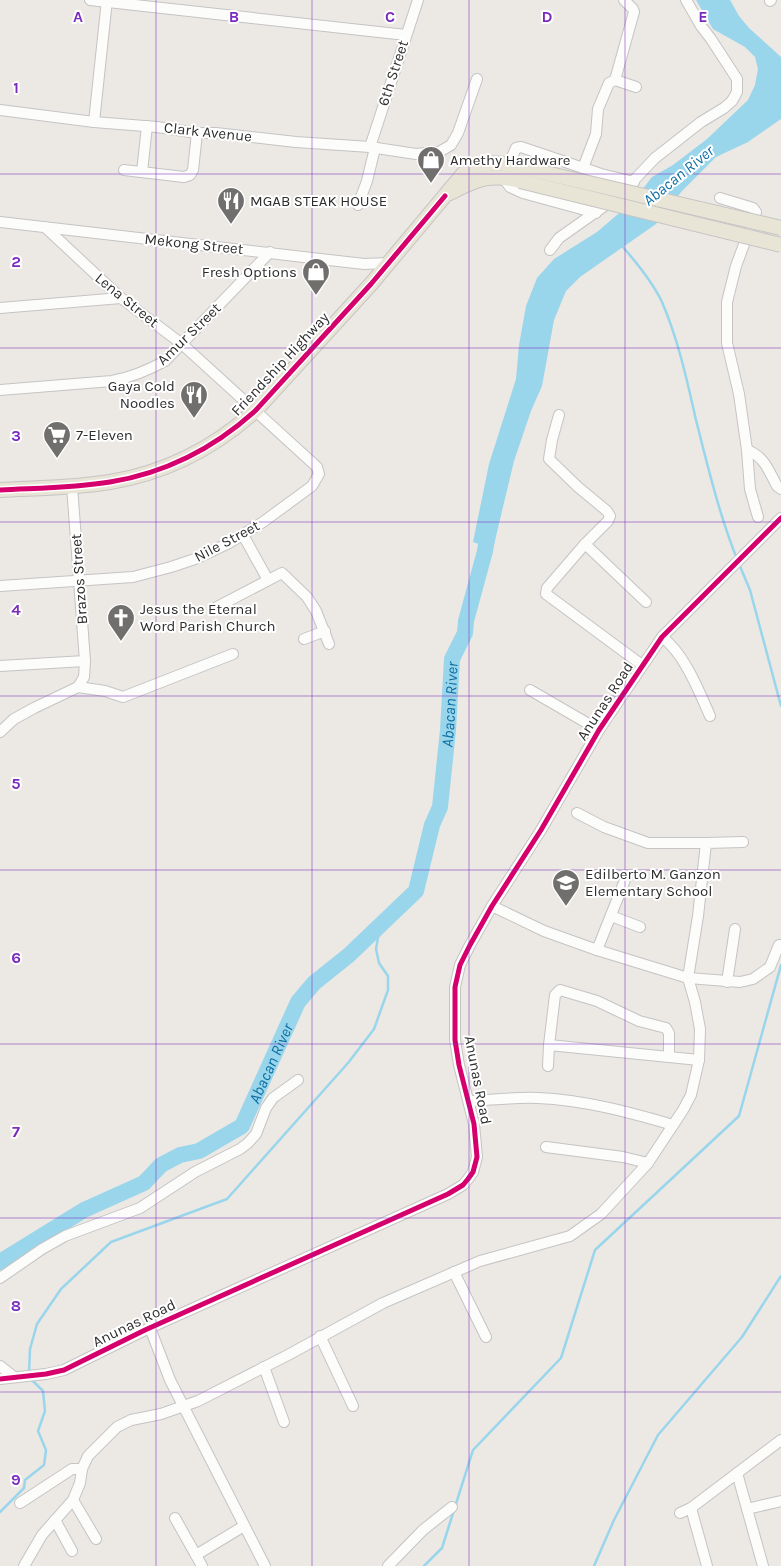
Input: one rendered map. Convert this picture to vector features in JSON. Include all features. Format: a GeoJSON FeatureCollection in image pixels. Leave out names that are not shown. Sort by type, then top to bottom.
{"type":"FeatureCollection","features":[{"type":"Feature","properties":{"kind":"main road","name":"Friendship Highway"},"geometry":{"type":"LineString","coordinates":[[0,490],[72,486],[132,478],[162,469],[202,450],[236,428],[255,411],[389,263],[463,174],[471,168],[495,162],[511,169],[781,228]]}},
{"type":"Feature","properties":{"kind":"main road","name":"Friendship Highway"},"geometry":{"type":"LineString","coordinates":[[511,169],[520,181],[781,245]]}},
{"type":"Feature","properties":{"kind":"street"},"geometry":{"type":"LineString","coordinates":[[90,0],[406,35]]}},
{"type":"Feature","properties":{"kind":"street","name":"6th Street"},"geometry":{"type":"LineString","coordinates":[[358,205],[367,182],[372,148],[418,0]]}},
{"type":"Feature","properties":{"kind":"street"},"geometry":{"type":"LineString","coordinates":[[615,80],[634,12],[624,0]]}},
{"type":"Feature","properties":{"kind":"street"},"geometry":{"type":"LineString","coordinates":[[550,250],[559,238],[620,195],[655,158],[701,122],[724,108],[732,101],[737,92],[737,79],[711,38],[700,26],[686,0]]}},
{"type":"Feature","properties":{"kind":"street"},"geometry":{"type":"LineString","coordinates":[[94,122],[106,1]]}},
{"type":"Feature","properties":{"kind":"street","name":"Clark Avenue"},"geometry":{"type":"LineString","coordinates":[[0,110],[197,133],[216,133],[416,154],[439,152],[451,144],[458,133],[477,79]]}},
{"type":"Feature","properties":{"kind":"street"},"geometry":{"type":"LineString","coordinates":[[583,168],[596,134],[598,109],[609,83],[615,80],[636,88]]}},
{"type":"Feature","properties":{"kind":"street"},"geometry":{"type":"LineString","coordinates":[[142,172],[147,126]]}},
{"type":"Feature","properties":{"kind":"street"},"geometry":{"type":"LineString","coordinates":[[124,170],[184,177],[190,175],[193,170],[197,133]]}},
{"type":"Feature","properties":{"kind":"street"},"geometry":{"type":"LineString","coordinates":[[596,213],[523,194],[510,187],[514,150],[521,148],[601,174],[634,182]]}},
{"type":"Feature","properties":{"kind":"street"},"geometry":{"type":"LineString","coordinates":[[720,198],[753,208],[756,212],[736,266],[727,302],[727,343],[739,394],[747,450],[750,489],[758,517]]}},
{"type":"Feature","properties":{"kind":"street","name":"Mekong Street"},"geometry":{"type":"LineString","coordinates":[[0,222],[364,264],[389,263]]}},
{"type":"Feature","properties":{"kind":"street","name":"Lena Street"},"geometry":{"type":"LineString","coordinates":[[45,227],[121,298],[182,344],[255,411]]}},
{"type":"Feature","properties":{"kind":"street","name":"Amur Street"},"geometry":{"type":"LineString","coordinates":[[0,390],[112,381],[130,378],[147,372],[165,361],[270,252]]}},
{"type":"Feature","properties":{"kind":"street"},"geometry":{"type":"LineString","coordinates":[[0,308],[121,298]]}},
{"type":"Feature","properties":{"kind":"street","name":"Nile Street"},"geometry":{"type":"LineString","coordinates":[[0,586],[124,578],[171,567],[212,552],[243,535],[312,486],[317,480],[318,474],[317,467],[255,411]]}},
{"type":"Feature","properties":{"kind":"street"},"geometry":{"type":"LineString","coordinates":[[559,416],[549,458],[610,515],[608,521],[585,544],[547,588],[546,594],[642,665]]}},
{"type":"Feature","properties":{"kind":"street"},"geometry":{"type":"LineString","coordinates":[[747,450],[763,459],[777,486],[781,489]]}},
{"type":"Feature","properties":{"kind":"street","name":"Brazos Street"},"geometry":{"type":"LineString","coordinates":[[72,486],[85,660],[85,673],[82,683],[78,687]]}},
{"type":"Feature","properties":{"kind":"street","name":"Anunas Road"},"geometry":{"type":"LineString","coordinates":[[0,1379],[64,1370],[150,1328],[448,1194],[463,1185],[473,1172],[477,1157],[476,1137],[455,1040],[455,987],[463,958],[492,906],[541,830],[599,730],[642,665],[663,636],[781,518]]}},
{"type":"Feature","properties":{"kind":"street"},"geometry":{"type":"LineString","coordinates":[[243,535],[268,580]]}},
{"type":"Feature","properties":{"kind":"street"},"geometry":{"type":"LineString","coordinates":[[585,544],[646,602]]}},
{"type":"Feature","properties":{"kind":"street"},"geometry":{"type":"LineString","coordinates":[[216,608],[282,572],[307,597],[316,611],[329,644]]}},
{"type":"Feature","properties":{"kind":"street"},"geometry":{"type":"LineString","coordinates":[[304,639],[325,631]]}},
{"type":"Feature","properties":{"kind":"street"},"geometry":{"type":"LineString","coordinates":[[663,636],[679,656],[710,716]]}},
{"type":"Feature","properties":{"kind":"street"},"geometry":{"type":"LineString","coordinates":[[0,732],[14,719],[78,687],[105,691],[122,697],[233,654]]}},
{"type":"Feature","properties":{"kind":"street"},"geometry":{"type":"LineString","coordinates":[[0,666],[85,660]]}},
{"type":"Feature","properties":{"kind":"street"},"geometry":{"type":"LineString","coordinates":[[530,690],[599,730]]}},
{"type":"Feature","properties":{"kind":"street"},"geometry":{"type":"LineString","coordinates":[[577,813],[604,827],[648,843],[743,842]]}},
{"type":"Feature","properties":{"kind":"street"},"geometry":{"type":"LineString","coordinates":[[24,1566],[42,1535],[73,1500],[80,1483],[82,1469],[94,1449],[117,1427],[131,1420],[161,1414],[213,1394],[383,1303],[480,1262],[570,1236],[601,1214],[648,1164],[692,1095],[699,1060],[700,1029],[688,978],[698,916],[706,843]]}},
{"type":"Feature","properties":{"kind":"street"},"geometry":{"type":"LineString","coordinates":[[598,950],[625,880]]}},
{"type":"Feature","properties":{"kind":"street"},"geometry":{"type":"LineString","coordinates":[[492,906],[544,931],[688,978],[727,982],[753,979],[770,966],[779,945]]}},
{"type":"Feature","properties":{"kind":"street"},"geometry":{"type":"LineString","coordinates":[[611,916],[640,927]]}},
{"type":"Feature","properties":{"kind":"street"},"geometry":{"type":"LineString","coordinates":[[727,982],[735,929]]}},
{"type":"Feature","properties":{"kind":"street"},"geometry":{"type":"LineString","coordinates":[[548,1066],[555,995],[560,990],[597,1001],[639,1021],[666,1028],[669,1033],[669,1057]]}},
{"type":"Feature","properties":{"kind":"street"},"geometry":{"type":"LineString","coordinates":[[549,1045],[699,1060]]}},
{"type":"Feature","properties":{"kind":"street"},"geometry":{"type":"LineString","coordinates":[[0,1278],[42,1249],[65,1236],[140,1208],[196,1172],[240,1149],[256,1134],[272,1098],[298,1080]]}},
{"type":"Feature","properties":{"kind":"street"},"geometry":{"type":"LineString","coordinates":[[469,1101],[536,1098],[561,1100],[616,1108],[673,1125]]}},
{"type":"Feature","properties":{"kind":"street"},"geometry":{"type":"LineString","coordinates":[[546,1148],[623,1157],[648,1164]]}},
{"type":"Feature","properties":{"kind":"street"},"geometry":{"type":"LineString","coordinates":[[454,1272],[486,1337]]}},
{"type":"Feature","properties":{"kind":"street"},"geometry":{"type":"LineString","coordinates":[[150,1328],[164,1368],[182,1406],[265,1566]]}},
{"type":"Feature","properties":{"kind":"street"},"geometry":{"type":"LineString","coordinates":[[320,1336],[353,1406]]}},
{"type":"Feature","properties":{"kind":"street"},"geometry":{"type":"LineString","coordinates":[[0,1366],[16,1377]]}},
{"type":"Feature","properties":{"kind":"street"},"geometry":{"type":"LineString","coordinates":[[264,1367],[284,1422]]}},
{"type":"Feature","properties":{"kind":"street"},"geometry":{"type":"LineString","coordinates":[[680,1513],[691,1508],[781,1440]]}},
{"type":"Feature","properties":{"kind":"street"},"geometry":{"type":"LineString","coordinates":[[20,1503],[72,1469],[82,1469]]}},
{"type":"Feature","properties":{"kind":"street"},"geometry":{"type":"LineString","coordinates":[[737,1473],[763,1566]]}},
{"type":"Feature","properties":{"kind":"street"},"geometry":{"type":"LineString","coordinates":[[73,1500],[96,1539]]}},
{"type":"Feature","properties":{"kind":"street"},"geometry":{"type":"LineString","coordinates":[[747,1509],[781,1501]]}},
{"type":"Feature","properties":{"kind":"street"},"geometry":{"type":"LineString","coordinates":[[388,1566],[424,1530],[452,1507]]}},
{"type":"Feature","properties":{"kind":"street"},"geometry":{"type":"LineString","coordinates":[[691,1508],[707,1566]]}},
{"type":"Feature","properties":{"kind":"street"},"geometry":{"type":"LineString","coordinates":[[175,1518],[202,1566]]}},
{"type":"Feature","properties":{"kind":"street"},"geometry":{"type":"LineString","coordinates":[[55,1520],[72,1551]]}},
{"type":"Feature","properties":{"kind":"street"},"geometry":{"type":"LineString","coordinates":[[196,1555],[244,1526]]}},
{"type":"Feature","properties":{"kind":"water"},"geometry":{"type":"Polygon","coordinates":[[[696,0],[730,0],[739,16],[749,28],[781,57],[781,119],[748,142],[716,157],[682,191],[656,224],[580,277],[566,291],[554,320],[542,386],[531,411],[514,461],[493,549],[473,542],[489,464],[516,379],[519,345],[526,306],[537,278],[554,259],[597,232],[618,214],[635,199],[652,177],[673,165],[707,139],[748,100],[755,85],[758,69],[755,57],[745,47],[713,29],[696,0]]]}},
{"type":"Feature","properties":{"kind":"waterway"},"geometry":{"type":"LineString","coordinates":[[622,246],[654,287],[668,316],[682,360],[714,490],[737,559]]}},
{"type":"Feature","properties":{"kind":"waterway","name":"Abacan River"},"geometry":{"type":"LineString","coordinates":[[0,1262],[84,1210],[144,1183],[161,1165],[180,1155],[199,1151],[242,1126],[298,1002],[314,983],[349,955],[416,891],[432,825],[440,807],[448,730],[452,659],[465,633],[466,621],[485,551],[489,525]]}},
{"type":"Feature","properties":{"kind":"waterway"},"geometry":{"type":"LineString","coordinates":[[739,564],[750,590],[781,706]]}},
{"type":"Feature","properties":{"kind":"waterway"},"geometry":{"type":"LineString","coordinates":[[29,1373],[30,1349],[37,1324],[61,1289],[111,1242],[227,1199],[348,1063],[374,1029],[388,990],[388,976],[379,963],[376,949],[380,926]]}},
{"type":"Feature","properties":{"kind":"waterway"},"geometry":{"type":"LineString","coordinates":[[424,1566],[442,1548],[473,1450],[561,1358],[595,1250],[739,1116],[781,965]]}},
{"type":"Feature","properties":{"kind":"waterway"},"geometry":{"type":"LineString","coordinates":[[594,1566],[614,1520],[658,1435],[742,1337],[781,1276]]}},
{"type":"Feature","properties":{"kind":"waterway"},"geometry":{"type":"LineString","coordinates":[[0,1512],[24,1488],[25,1480],[44,1465],[46,1450],[38,1431],[45,1411],[43,1391],[30,1378]]}},
{"type":"Feature","properties":{"kind":"cycle path"},"geometry":{"type":"LineString","coordinates":[[0,490],[83,486],[130,478],[188,457],[223,436],[255,411],[371,284],[445,196]]}},
{"type":"Feature","properties":{"kind":"cycle path"},"geometry":{"type":"LineString","coordinates":[[0,1379],[64,1370],[145,1330],[448,1194],[463,1185],[473,1172],[477,1157],[474,1124],[459,1065],[455,1040],[455,987],[460,965],[492,906],[541,830],[599,730],[662,637],[781,518]]}},
{"type":"Feature","properties":{"kind":"place","name":"Amethy Hardware"},"geometry":{"type":"Point","coordinates":[431,184]}},
{"type":"Feature","properties":{"kind":"place","name":"MGAB STEAK HOUSE"},"geometry":{"type":"Point","coordinates":[231,225]}},
{"type":"Feature","properties":{"kind":"place","name":"Fresh Options"},"geometry":{"type":"Point","coordinates":[316,296]}},
{"type":"Feature","properties":{"kind":"place","name":"Gaya Cold Noodles"},"geometry":{"type":"Point","coordinates":[194,419]}},
{"type":"Feature","properties":{"kind":"place","name":"7-Eleven"},"geometry":{"type":"Point","coordinates":[57,459]}},
{"type":"Feature","properties":{"kind":"place","name":"Jesus the Eternal Word Parish Church"},"geometry":{"type":"Point","coordinates":[121,642]}},
{"type":"Feature","properties":{"kind":"place","name":"Edilberto M. Ganzon Elementary School"},"geometry":{"type":"Point","coordinates":[566,907]}}]}
